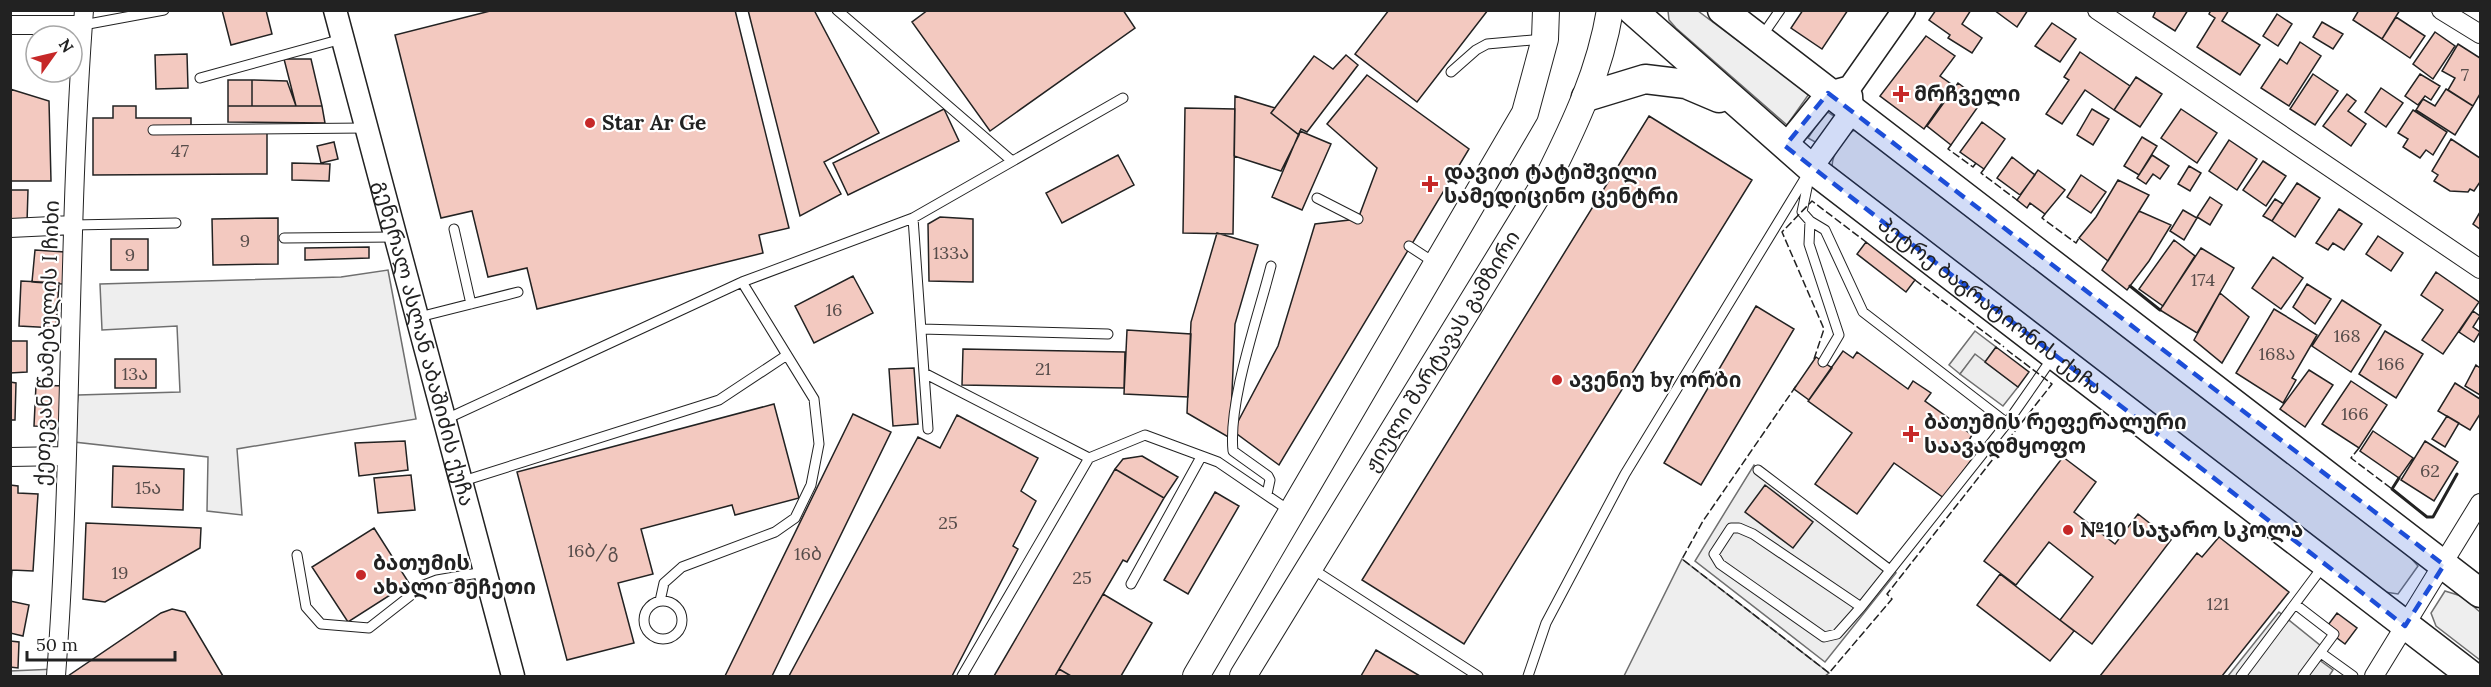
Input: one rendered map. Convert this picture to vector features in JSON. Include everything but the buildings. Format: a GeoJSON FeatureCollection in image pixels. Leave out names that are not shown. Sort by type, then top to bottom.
{"type":"FeatureCollection","features":[{"type":"Feature","properties":{"kind":"main road"},"geometry":{"type":"LineString","coordinates":[[1196,676],[1525,113],[1545,39],[1546,10]]}},
{"type":"Feature","properties":{"kind":"main road","name":"ჟიული შარტავას გამზირი"},"geometry":{"type":"LineString","coordinates":[[1243,676],[1548,178],[1586,97],[1604,46],[1610,10]]}},
{"type":"Feature","properties":{"kind":"main road","name":"პეტრე ბაგრატიონის ქუჩა"},"geometry":{"type":"LineString","coordinates":[[1632,10],[1811,168],[2472,676]]}},
{"type":"Feature","properties":{"kind":"main road"},"geometry":{"type":"LineString","coordinates":[[1722,10],[1843,97],[2481,593]]}},
{"type":"Feature","properties":{"kind":"main road"},"geometry":{"type":"LineString","coordinates":[[1586,97],[1646,79],[1686,84],[1713,94],[1751,116]]}},
{"type":"Feature","properties":{"kind":"street","name":"გენერალ ასლან აბაშიძის ქუჩა"},"geometry":{"type":"LineString","coordinates":[[334,10],[513,676]]}},
{"type":"Feature","properties":{"kind":"street"},"geometry":{"type":"LineString","coordinates":[[1811,168],[1843,97],[1904,10]]}},
{"type":"Feature","properties":{"kind":"street"},"geometry":{"type":"LineString","coordinates":[[2097,10],[2481,269]]}},
{"type":"Feature","properties":{"kind":"street"},"geometry":{"type":"LineString","coordinates":[[2441,10],[2481,34]]}},
{"type":"Feature","properties":{"kind":"street"},"geometry":{"type":"LineString","coordinates":[[10,25],[84,17]]}},
{"type":"Feature","properties":{"kind":"street","name":"ქეთევან წამებულის I ჩიხი"},"geometry":{"type":"LineString","coordinates":[[56,676],[73,225],[84,17]]}},
{"type":"Feature","properties":{"kind":"street"},"geometry":{"type":"LineString","coordinates":[[1785,146],[1843,97]]}},
{"type":"Feature","properties":{"kind":"street"},"geometry":{"type":"LineString","coordinates":[[10,228],[73,225]]}},
{"type":"Feature","properties":{"kind":"street"},"geometry":{"type":"LineString","coordinates":[[10,457],[66,456]]}},
{"type":"Feature","properties":{"kind":"street"},"geometry":{"type":"LineString","coordinates":[[2374,676],[2481,503]]}},
{"type":"Feature","properties":{"kind":"lane"},"geometry":{"type":"LineString","coordinates":[[84,17],[164,10]]}},
{"type":"Feature","properties":{"kind":"lane"},"geometry":{"type":"LineString","coordinates":[[837,10],[1012,161]]}},
{"type":"Feature","properties":{"kind":"lane"},"geometry":{"type":"LineString","coordinates":[[1760,39],[1780,10]]}},
{"type":"Feature","properties":{"kind":"lane"},"geometry":{"type":"LineString","coordinates":[[200,78],[342,39]]}},
{"type":"Feature","properties":{"kind":"lane"},"geometry":{"type":"LineString","coordinates":[[1451,72],[1476,50],[1487,44],[1545,39]]}},
{"type":"Feature","properties":{"kind":"lane"},"geometry":{"type":"LineString","coordinates":[[444,420],[742,282],[913,218],[1123,98]]}},
{"type":"Feature","properties":{"kind":"lane"},"geometry":{"type":"LineString","coordinates":[[153,130],[366,128]]}},
{"type":"Feature","properties":{"kind":"lane"},"geometry":{"type":"LineString","coordinates":[[1811,168],[1802,212],[1810,221],[1825,230],[1863,312],[2007,423]]}},
{"type":"Feature","properties":{"kind":"lane"},"geometry":{"type":"LineString","coordinates":[[1528,676],[1546,623],[1624,474],[1811,168]]}},
{"type":"Feature","properties":{"kind":"lane"},"geometry":{"type":"LineString","coordinates":[[1317,198],[1358,219]]}},
{"type":"Feature","properties":{"kind":"lane"},"geometry":{"type":"LineString","coordinates":[[913,218],[928,429]]}},
{"type":"Feature","properties":{"kind":"lane"},"geometry":{"type":"LineString","coordinates":[[1810,221],[1809,244],[1839,334],[1823,362]]}},
{"type":"Feature","properties":{"kind":"lane"},"geometry":{"type":"LineString","coordinates":[[73,225],[176,224]]}},
{"type":"Feature","properties":{"kind":"lane"},"geometry":{"type":"LineString","coordinates":[[454,229],[471,303]]}},
{"type":"Feature","properties":{"kind":"lane"},"geometry":{"type":"LineString","coordinates":[[284,238],[395,237]]}},
{"type":"Feature","properties":{"kind":"lane"},"geometry":{"type":"LineString","coordinates":[[1409,246],[1437,264]]}},
{"type":"Feature","properties":{"kind":"lane"},"geometry":{"type":"LineString","coordinates":[[1267,494],[1270,480],[1233,451],[1232,433],[1243,374],[1271,266]]}},
{"type":"Feature","properties":{"kind":"lane"},"geometry":{"type":"LineString","coordinates":[[660,601],[664,583],[682,567],[775,532],[795,518],[811,485],[819,444],[814,399],[742,282]]}},
{"type":"Feature","properties":{"kind":"lane"},"geometry":{"type":"LineString","coordinates":[[417,318],[518,292]]}},
{"type":"Feature","properties":{"kind":"lane"},"geometry":{"type":"LineString","coordinates":[[921,330],[1108,334]]}},
{"type":"Feature","properties":{"kind":"lane"},"geometry":{"type":"LineString","coordinates":[[460,482],[719,400],[787,355]]}},
{"type":"Feature","properties":{"kind":"lane"},"geometry":{"type":"LineString","coordinates":[[1861,607],[1753,534],[1739,528],[1731,528],[1714,554],[1720,564],[1824,637],[1837,634],[1861,607],[2007,423],[2055,356]]}},
{"type":"Feature","properties":{"kind":"lane"},"geometry":{"type":"LineString","coordinates":[[924,374],[1089,458]]}},
{"type":"Feature","properties":{"kind":"lane"},"geometry":{"type":"LineString","coordinates":[[962,676],[1089,458],[1145,435],[1218,462],[1292,512]]}},
{"type":"Feature","properties":{"kind":"lane"},"geometry":{"type":"LineString","coordinates":[[1131,584],[1201,457]]}},
{"type":"Feature","properties":{"kind":"lane"},"geometry":{"type":"LineString","coordinates":[[1758,470],[1890,570]]}},
{"type":"Feature","properties":{"kind":"lane"},"geometry":{"type":"LineString","coordinates":[[297,555],[306,607],[321,624],[369,628],[424,585],[437,580],[484,572]]}},
{"type":"Feature","properties":{"kind":"lane"},"geometry":{"type":"LineString","coordinates":[[2241,676],[2325,564]]}},
{"type":"Feature","properties":{"kind":"lane"},"geometry":{"type":"LineString","coordinates":[[1311,568],[1478,676]]}},
{"type":"Feature","properties":{"kind":"lane"},"geometry":{"type":"LineString","coordinates":[[660,601],[673,603],[678,607],[682,620],[678,632],[667,639],[655,637],[646,629],[646,611],[654,603],[660,601]]}},
{"type":"Feature","properties":{"kind":"lane"},"geometry":{"type":"LineString","coordinates":[[2295,604],[2334,634],[2303,676]]}},
{"type":"Feature","properties":{"kind":"lane"},"geometry":{"type":"LineString","coordinates":[[2321,653],[2353,676]]}},
{"type":"Feature","properties":{"kind":"highlighted area"},"geometry":{"type":"Polygon","coordinates":[[[1828,93],[2444,565],[2405,626],[1785,146],[1828,93]]]}},
{"type":"Feature","properties":{"kind":"shaded area"},"geometry":{"type":"Polygon","coordinates":[[[1668,11],[1698,11],[1809,94],[1787,125],[1676,28],[1669,20],[1668,11]]]}},
{"type":"Feature","properties":{"kind":"shaded area"},"geometry":{"type":"Polygon","coordinates":[[[1826,111],[1835,117],[1817,143],[1808,138],[1826,111]]]}},
{"type":"Feature","properties":{"kind":"shaded area"},"geometry":{"type":"Polygon","coordinates":[[[1856,129],[2409,556],[2418,566],[2398,594],[2385,592],[1832,166],[1840,145],[1856,129]]]}},
{"type":"Feature","properties":{"kind":"shaded area"},"geometry":{"type":"Polygon","coordinates":[[[388,270],[416,419],[237,449],[242,515],[207,511],[208,457],[74,442],[78,395],[180,392],[177,326],[102,330],[100,284],[341,277],[388,270]]]}},
{"type":"Feature","properties":{"kind":"shaded area"},"geometry":{"type":"Polygon","coordinates":[[[1975,331],[1996,347],[1985,362],[1975,355],[1960,374],[1949,365],[1975,331]]]}},
{"type":"Feature","properties":{"kind":"shaded area"},"geometry":{"type":"Polygon","coordinates":[[[1975,354],[2018,387],[2003,406],[1960,374],[1975,354]]]}},
{"type":"Feature","properties":{"kind":"shaded area"},"geometry":{"type":"Polygon","coordinates":[[[1754,465],[1896,573],[1825,662],[1695,561],[1754,465]]]}},
{"type":"Feature","properties":{"kind":"shaded area"},"geometry":{"type":"Polygon","coordinates":[[[1682,559],[1829,673],[1825,676],[1624,676],[1682,559]]]}},
{"type":"Feature","properties":{"kind":"shaded area"},"geometry":{"type":"Polygon","coordinates":[[[2445,591],[2461,596],[2480,612],[2480,660],[2436,626],[2431,613],[2445,591]]]}},
{"type":"Feature","properties":{"kind":"shaded area"},"geometry":{"type":"Polygon","coordinates":[[[2279,612],[2321,646],[2314,656],[2333,670],[2329,676],[2228,676],[2279,612]]]}},
{"type":"Feature","properties":{"kind":"shaded area"},"geometry":{"type":"Polygon","coordinates":[[[56,669],[56,676],[11,676],[10,671],[56,669]]]}},
{"type":"Feature","properties":{"kind":"fence"},"geometry":{"type":"LineString","coordinates":[[1951,145],[1948,149],[1973,167],[1976,163]]}},
{"type":"Feature","properties":{"kind":"fence"},"geometry":{"type":"LineString","coordinates":[[1984,169],[1981,173],[2017,200]]}},
{"type":"Feature","properties":{"kind":"fence"},"geometry":{"type":"LineString","coordinates":[[1814,359],[1824,329],[1782,232],[1812,201],[1866,242]]}},
{"type":"Feature","properties":{"kind":"fence"},"geometry":{"type":"LineString","coordinates":[[2045,214],[2042,218],[2076,243],[2079,238]]}},
{"type":"Feature","properties":{"kind":"fence"},"geometry":{"type":"LineString","coordinates":[[1915,280],[2004,347]]}},
{"type":"Feature","properties":{"kind":"fence"},"geometry":{"type":"LineString","coordinates":[[1796,386],[1703,521],[1682,559],[1829,673],[1892,599],[1887,594],[2052,384],[2007,350]]}},
{"type":"Feature","properties":{"kind":"fence"},"geometry":{"type":"LineString","coordinates":[[2359,448],[2351,458],[2392,489]]}},
{"type":"Feature","properties":{"kind":"wall"},"geometry":{"type":"LineString","coordinates":[[2130,286],[2160,310]]}},
{"type":"Feature","properties":{"kind":"wall"},"geometry":{"type":"LineString","coordinates":[[2399,478],[2392,489],[2427,517],[2433,517],[2457,474]]}},
{"type":"Feature","properties":{"kind":"place","name":"მრჩველი"},"geometry":{"type":"Point","coordinates":[1901,94]}},
{"type":"Feature","properties":{"kind":"place","name":"Star Ar Ge"},"geometry":{"type":"Point","coordinates":[590,123]}},
{"type":"Feature","properties":{"kind":"place","name":"დავით ტატიშვილი სამედიცინო ცენტრი"},"geometry":{"type":"Point","coordinates":[1430,184]}},
{"type":"Feature","properties":{"kind":"place","name":"ავენიუ by ორბი"},"geometry":{"type":"Point","coordinates":[1557,380]}},
{"type":"Feature","properties":{"kind":"place","name":"ბათუმის რეფერალური საავადმყოფო"},"geometry":{"type":"Point","coordinates":[1911,434]}},
{"type":"Feature","properties":{"kind":"place","name":"№10 საჯარო სკოლა"},"geometry":{"type":"Point","coordinates":[2068,530]}},
{"type":"Feature","properties":{"kind":"place","name":"ბათუმის ახალი მეჩეთი"},"geometry":{"type":"Point","coordinates":[361,575]}}]}
